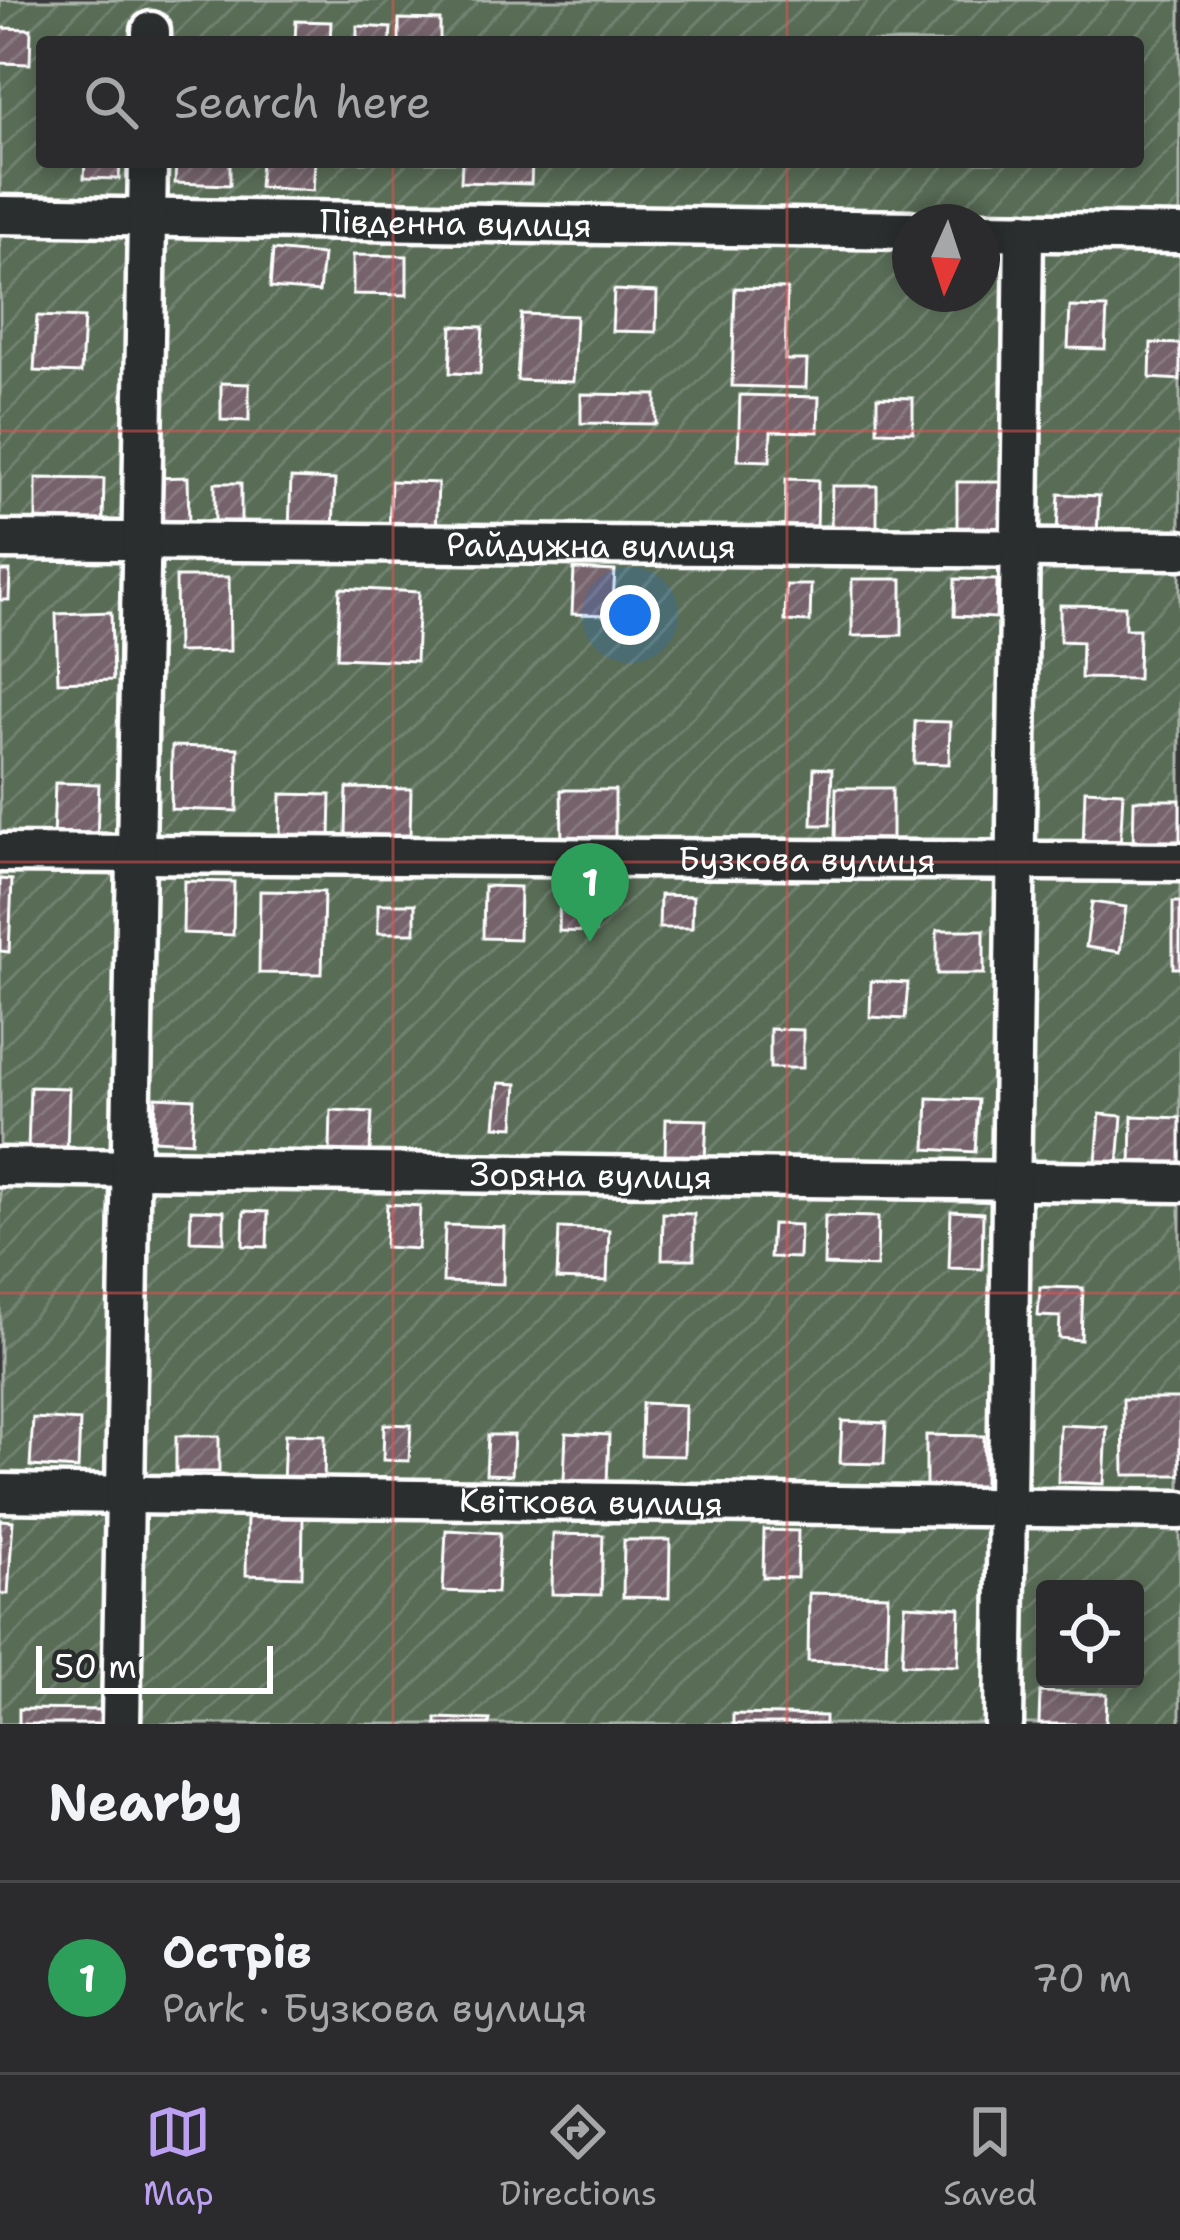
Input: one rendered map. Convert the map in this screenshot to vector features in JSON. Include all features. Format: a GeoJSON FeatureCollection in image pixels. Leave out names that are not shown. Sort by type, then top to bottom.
{"type":"FeatureCollection","features":[{"type":"Feature","properties":{"kind":"street"},"geometry":{"type":"LineString","coordinates":[[121,1724],[148,168]]}},
{"type":"Feature","properties":{"kind":"street","name":"Південна вулиця"},"geometry":{"type":"LineString","coordinates":[[0,215],[892,230]]}},
{"type":"Feature","properties":{"kind":"street"},"geometry":{"type":"LineString","coordinates":[[1000,231],[1180,234]]}},
{"type":"Feature","properties":{"kind":"street"},"geometry":{"type":"LineString","coordinates":[[1004,1724],[1024,231]]}},
{"type":"Feature","properties":{"kind":"street","name":"Райдужна вулиця"},"geometry":{"type":"LineString","coordinates":[[0,540],[1180,550]]}},
{"type":"Feature","properties":{"kind":"street","name":"Бузкова вулиця"},"geometry":{"type":"LineString","coordinates":[[0,853],[1180,862]]}},
{"type":"Feature","properties":{"kind":"street","name":"Зоряна вулиця"},"geometry":{"type":"LineString","coordinates":[[0,1167],[1180,1183]]}},
{"type":"Feature","properties":{"kind":"street","name":"Квіткова вулиця"},"geometry":{"type":"LineString","coordinates":[[0,1493],[1180,1510]]}},
{"type":"Feature","properties":{"kind":"green space"},"geometry":{"type":"Polygon","coordinates":[[[0,0],[1180,0],[1180,1724],[0,1724],[0,0]]]}},
{"type":"Feature","properties":{"kind":"building"},"geometry":{"type":"Polygon","coordinates":[[[399,19],[440,20],[440,36],[399,36],[399,19]]]}},
{"type":"Feature","properties":{"kind":"building"},"geometry":{"type":"Polygon","coordinates":[[[296,21],[331,22],[330,36],[295,36],[296,21]]]}},
{"type":"Feature","properties":{"kind":"building"},"geometry":{"type":"Polygon","coordinates":[[[357,26],[391,28],[390,36],[357,36],[357,26]]]}},
{"type":"Feature","properties":{"kind":"building"},"geometry":{"type":"Polygon","coordinates":[[[0,28],[31,29],[30,64],[0,63],[0,28]]]}},
{"type":"Feature","properties":{"kind":"building"},"geometry":{"type":"Polygon","coordinates":[[[85,168],[120,168],[119,179],[84,178],[85,168]]]}},
{"type":"Feature","properties":{"kind":"building"},"geometry":{"type":"Polygon","coordinates":[[[176,168],[230,168],[230,185],[175,183],[176,168]]]}},
{"type":"Feature","properties":{"kind":"building"},"geometry":{"type":"Polygon","coordinates":[[[261,168],[315,168],[313,191],[259,187],[261,168]]]}},
{"type":"Feature","properties":{"kind":"building"},"geometry":{"type":"Polygon","coordinates":[[[462,168],[532,168],[531,184],[461,182],[462,168]]]}},
{"type":"Feature","properties":{"kind":"building"},"geometry":{"type":"Polygon","coordinates":[[[273,250],[323,255],[319,292],[270,288],[273,250]]]}},
{"type":"Feature","properties":{"kind":"building"},"geometry":{"type":"Polygon","coordinates":[[[353,255],[407,256],[407,295],[353,294],[353,255]]]}},
{"type":"Feature","properties":{"kind":"building"},"geometry":{"type":"Polygon","coordinates":[[[735,288],[787,289],[785,360],[807,360],[806,388],[732,386],[735,288]]]}},
{"type":"Feature","properties":{"kind":"building"},"geometry":{"type":"Polygon","coordinates":[[[614,290],[657,292],[656,332],[612,331],[614,290]]]}},
{"type":"Feature","properties":{"kind":"building"},"geometry":{"type":"Polygon","coordinates":[[[1070,307],[1107,308],[1105,349],[1068,348],[1070,307]]]}},
{"type":"Feature","properties":{"kind":"building"},"geometry":{"type":"Polygon","coordinates":[[[521,314],[576,316],[573,382],[517,380],[521,314]]]}},
{"type":"Feature","properties":{"kind":"building"},"geometry":{"type":"Polygon","coordinates":[[[37,316],[84,318],[81,373],[34,371],[37,316]]]}},
{"type":"Feature","properties":{"kind":"building"},"geometry":{"type":"Polygon","coordinates":[[[452,326],[483,327],[480,374],[450,373],[452,326]]]}},
{"type":"Feature","properties":{"kind":"building"},"geometry":{"type":"Polygon","coordinates":[[[1151,343],[1180,344],[1180,380],[1150,378],[1151,343]]]}},
{"type":"Feature","properties":{"kind":"building"},"geometry":{"type":"Polygon","coordinates":[[[221,383],[249,384],[249,421],[221,420],[221,383]]]}},
{"type":"Feature","properties":{"kind":"building"},"geometry":{"type":"Polygon","coordinates":[[[581,394],[656,395],[656,424],[581,423],[581,394]]]}},
{"type":"Feature","properties":{"kind":"building"},"geometry":{"type":"Polygon","coordinates":[[[740,395],[819,397],[818,432],[771,431],[770,461],[738,460],[740,395]]]}},
{"type":"Feature","properties":{"kind":"building"},"geometry":{"type":"Polygon","coordinates":[[[877,397],[913,398],[913,432],[877,431],[877,397]]]}},
{"type":"Feature","properties":{"kind":"building"},"geometry":{"type":"Polygon","coordinates":[[[188,477],[189,527],[153,528],[152,478],[188,477]]]}},
{"type":"Feature","properties":{"kind":"building"},"geometry":{"type":"Polygon","coordinates":[[[36,478],[104,479],[103,522],[36,521],[36,478]]]}},
{"type":"Feature","properties":{"kind":"building"},"geometry":{"type":"Polygon","coordinates":[[[291,478],[335,480],[333,531],[289,529],[291,478]]]}},
{"type":"Feature","properties":{"kind":"building"},"geometry":{"type":"Polygon","coordinates":[[[786,479],[818,480],[817,532],[785,532],[786,479]]]}},
{"type":"Feature","properties":{"kind":"building"},"geometry":{"type":"Polygon","coordinates":[[[391,481],[438,483],[436,535],[389,533],[391,481]]]}},
{"type":"Feature","properties":{"kind":"building"},"geometry":{"type":"Polygon","coordinates":[[[957,482],[1001,482],[1001,531],[957,531],[957,482]]]}},
{"type":"Feature","properties":{"kind":"building"},"geometry":{"type":"Polygon","coordinates":[[[215,483],[241,483],[241,532],[215,532],[215,483]]]}},
{"type":"Feature","properties":{"kind":"building"},"geometry":{"type":"Polygon","coordinates":[[[832,486],[877,486],[877,531],[831,530],[832,486]]]}},
{"type":"Feature","properties":{"kind":"building"},"geometry":{"type":"Polygon","coordinates":[[[1059,494],[1099,496],[1097,534],[1057,533],[1059,494]]]}},
{"type":"Feature","properties":{"kind":"building"},"geometry":{"type":"Polygon","coordinates":[[[574,569],[615,571],[612,615],[572,614],[574,569]]]}},
{"type":"Feature","properties":{"kind":"building"},"geometry":{"type":"Polygon","coordinates":[[[0,571],[10,571],[9,600],[0,600],[0,571]]]}},
{"type":"Feature","properties":{"kind":"building"},"geometry":{"type":"Polygon","coordinates":[[[176,577],[229,577],[230,651],[177,652],[176,577]]]}},
{"type":"Feature","properties":{"kind":"building"},"geometry":{"type":"Polygon","coordinates":[[[852,579],[902,579],[902,635],[852,636],[852,579]]]}},
{"type":"Feature","properties":{"kind":"building"},"geometry":{"type":"Polygon","coordinates":[[[955,579],[997,580],[996,618],[954,616],[955,579]]]}},
{"type":"Feature","properties":{"kind":"building"},"geometry":{"type":"Polygon","coordinates":[[[786,585],[811,585],[810,622],[785,621],[786,585]]]}},
{"type":"Feature","properties":{"kind":"building"},"geometry":{"type":"Polygon","coordinates":[[[340,588],[419,592],[416,661],[337,658],[340,588]]]}},
{"type":"Feature","properties":{"kind":"building"},"geometry":{"type":"Polygon","coordinates":[[[1060,605],[1125,606],[1125,629],[1139,629],[1138,679],[1081,678],[1082,642],[1060,641],[1060,605]]]}},
{"type":"Feature","properties":{"kind":"building"},"geometry":{"type":"Polygon","coordinates":[[[111,612],[113,680],[58,682],[56,614],[111,612]]]}},
{"type":"Feature","properties":{"kind":"building"},"geometry":{"type":"Polygon","coordinates":[[[915,721],[950,722],[949,764],[914,763],[915,721]]]}},
{"type":"Feature","properties":{"kind":"building"},"geometry":{"type":"Polygon","coordinates":[[[172,746],[238,748],[237,811],[171,809],[172,746]]]}},
{"type":"Feature","properties":{"kind":"building"},"geometry":{"type":"Polygon","coordinates":[[[814,768],[832,769],[830,825],[812,825],[814,768]]]}},
{"type":"Feature","properties":{"kind":"building"},"geometry":{"type":"Polygon","coordinates":[[[55,783],[99,784],[97,840],[53,839],[55,783]]]}},
{"type":"Feature","properties":{"kind":"building"},"geometry":{"type":"Polygon","coordinates":[[[347,788],[411,789],[410,836],[346,834],[347,788]]]}},
{"type":"Feature","properties":{"kind":"building"},"geometry":{"type":"Polygon","coordinates":[[[836,788],[892,788],[892,843],[835,842],[836,788]]]}},
{"type":"Feature","properties":{"kind":"building"},"geometry":{"type":"Polygon","coordinates":[[[561,790],[615,790],[615,842],[562,842],[561,790]]]}},
{"type":"Feature","properties":{"kind":"building"},"geometry":{"type":"Polygon","coordinates":[[[1085,790],[1123,792],[1120,850],[1083,848],[1085,790]]]}},
{"type":"Feature","properties":{"kind":"building"},"geometry":{"type":"Polygon","coordinates":[[[281,794],[331,795],[330,839],[280,837],[281,794]]]}},
{"type":"Feature","properties":{"kind":"building"},"geometry":{"type":"Polygon","coordinates":[[[1134,800],[1180,800],[1180,850],[1133,849],[1134,800]]]}},
{"type":"Feature","properties":{"kind":"building"},"geometry":{"type":"Polygon","coordinates":[[[0,879],[12,880],[9,952],[0,951],[0,879]]]}},
{"type":"Feature","properties":{"kind":"building"},"geometry":{"type":"Polygon","coordinates":[[[184,881],[234,882],[233,935],[183,933],[184,881]]]}},
{"type":"Feature","properties":{"kind":"building"},"geometry":{"type":"Polygon","coordinates":[[[560,884],[596,885],[595,932],[559,931],[560,884]]]}},
{"type":"Feature","properties":{"kind":"building"},"geometry":{"type":"Polygon","coordinates":[[[484,886],[520,887],[519,939],[483,938],[484,886]]]}},
{"type":"Feature","properties":{"kind":"building"},"geometry":{"type":"Polygon","coordinates":[[[260,891],[324,892],[322,974],[259,973],[260,891]]]}},
{"type":"Feature","properties":{"kind":"building"},"geometry":{"type":"Polygon","coordinates":[[[660,895],[693,896],[692,928],[659,928],[660,895]]]}},
{"type":"Feature","properties":{"kind":"building"},"geometry":{"type":"Polygon","coordinates":[[[1092,902],[1126,907],[1120,952],[1086,947],[1092,902]]]}},
{"type":"Feature","properties":{"kind":"building"},"geometry":{"type":"Polygon","coordinates":[[[1173,902],[1180,902],[1180,968],[1173,968],[1173,902]]]}},
{"type":"Feature","properties":{"kind":"building"},"geometry":{"type":"Polygon","coordinates":[[[378,904],[415,904],[415,933],[378,933],[378,904]]]}},
{"type":"Feature","properties":{"kind":"building"},"geometry":{"type":"Polygon","coordinates":[[[937,930],[984,930],[984,974],[937,974],[937,930]]]}},
{"type":"Feature","properties":{"kind":"building"},"geometry":{"type":"Polygon","coordinates":[[[871,981],[908,983],[905,1019],[870,1017],[871,981]]]}},
{"type":"Feature","properties":{"kind":"building"},"geometry":{"type":"Polygon","coordinates":[[[770,1029],[803,1030],[803,1068],[770,1068],[770,1029]]]}},
{"type":"Feature","properties":{"kind":"building"},"geometry":{"type":"Polygon","coordinates":[[[499,1083],[517,1084],[514,1127],[495,1126],[499,1083]]]}},
{"type":"Feature","properties":{"kind":"building"},"geometry":{"type":"Polygon","coordinates":[[[30,1087],[69,1088],[67,1152],[28,1151],[30,1087]]]}},
{"type":"Feature","properties":{"kind":"building"},"geometry":{"type":"Polygon","coordinates":[[[156,1097],[194,1099],[192,1142],[154,1140],[156,1097]]]}},
{"type":"Feature","properties":{"kind":"building"},"geometry":{"type":"Polygon","coordinates":[[[928,1098],[978,1100],[975,1152],[926,1149],[928,1098]]]}},
{"type":"Feature","properties":{"kind":"building"},"geometry":{"type":"Polygon","coordinates":[[[331,1110],[372,1112],[370,1152],[330,1150],[331,1110]]]}},
{"type":"Feature","properties":{"kind":"building"},"geometry":{"type":"Polygon","coordinates":[[[1100,1114],[1122,1116],[1118,1164],[1096,1162],[1100,1114]]]}},
{"type":"Feature","properties":{"kind":"building"},"geometry":{"type":"Polygon","coordinates":[[[1132,1116],[1180,1118],[1180,1171],[1131,1169],[1132,1116]]]}},
{"type":"Feature","properties":{"kind":"building"},"geometry":{"type":"Polygon","coordinates":[[[666,1119],[707,1120],[705,1159],[665,1158],[666,1119]]]}},
{"type":"Feature","properties":{"kind":"building"},"geometry":{"type":"Polygon","coordinates":[[[387,1204],[420,1206],[418,1249],[385,1247],[387,1204]]]}},
{"type":"Feature","properties":{"kind":"building"},"geometry":{"type":"Polygon","coordinates":[[[191,1210],[224,1211],[224,1242],[190,1241],[191,1210]]]}},
{"type":"Feature","properties":{"kind":"building"},"geometry":{"type":"Polygon","coordinates":[[[244,1211],[268,1212],[267,1247],[243,1246],[244,1211]]]}},
{"type":"Feature","properties":{"kind":"building"},"geometry":{"type":"Polygon","coordinates":[[[951,1211],[983,1213],[982,1269],[949,1268],[951,1211]]]}},
{"type":"Feature","properties":{"kind":"building"},"geometry":{"type":"Polygon","coordinates":[[[663,1213],[694,1214],[694,1259],[662,1259],[663,1213]]]}},
{"type":"Feature","properties":{"kind":"building"},"geometry":{"type":"Polygon","coordinates":[[[825,1216],[878,1217],[877,1267],[824,1265],[825,1216]]]}},
{"type":"Feature","properties":{"kind":"building"},"geometry":{"type":"Polygon","coordinates":[[[772,1224],[800,1225],[799,1258],[770,1257],[772,1224]]]}},
{"type":"Feature","properties":{"kind":"building"},"geometry":{"type":"Polygon","coordinates":[[[445,1225],[504,1227],[503,1284],[443,1282],[445,1225]]]}},
{"type":"Feature","properties":{"kind":"building"},"geometry":{"type":"Polygon","coordinates":[[[559,1228],[609,1230],[607,1281],[557,1279],[559,1228]]]}},
{"type":"Feature","properties":{"kind":"building"},"geometry":{"type":"Polygon","coordinates":[[[1040,1287],[1083,1288],[1081,1340],[1059,1338],[1060,1317],[1038,1316],[1040,1287]]]}},
{"type":"Feature","properties":{"kind":"building"},"geometry":{"type":"Polygon","coordinates":[[[1123,1399],[1180,1399],[1180,1475],[1124,1475],[1123,1399]]]}},
{"type":"Feature","properties":{"kind":"building"},"geometry":{"type":"Polygon","coordinates":[[[642,1403],[685,1405],[684,1456],[641,1455],[642,1403]]]}},
{"type":"Feature","properties":{"kind":"building"},"geometry":{"type":"Polygon","coordinates":[[[33,1418],[80,1421],[78,1469],[30,1466],[33,1418]]]}},
{"type":"Feature","properties":{"kind":"building"},"geometry":{"type":"Polygon","coordinates":[[[842,1421],[886,1423],[884,1464],[840,1463],[842,1421]]]}},
{"type":"Feature","properties":{"kind":"building"},"geometry":{"type":"Polygon","coordinates":[[[384,1424],[411,1425],[409,1461],[383,1460],[384,1424]]]}},
{"type":"Feature","properties":{"kind":"building"},"geometry":{"type":"Polygon","coordinates":[[[1060,1425],[1107,1427],[1104,1484],[1058,1482],[1060,1425]]]}},
{"type":"Feature","properties":{"kind":"building"},"geometry":{"type":"Polygon","coordinates":[[[566,1433],[609,1435],[607,1482],[564,1480],[566,1433]]]}},
{"type":"Feature","properties":{"kind":"building"},"geometry":{"type":"Polygon","coordinates":[[[285,1434],[325,1435],[324,1485],[283,1484],[285,1434]]]}},
{"type":"Feature","properties":{"kind":"building"},"geometry":{"type":"Polygon","coordinates":[[[488,1435],[514,1435],[512,1475],[486,1474],[488,1435]]]}},
{"type":"Feature","properties":{"kind":"building"},"geometry":{"type":"Polygon","coordinates":[[[926,1435],[984,1436],[984,1487],[926,1487],[926,1435]]]}},
{"type":"Feature","properties":{"kind":"building"},"geometry":{"type":"Polygon","coordinates":[[[176,1436],[219,1436],[219,1472],[176,1472],[176,1436]]]}},
{"type":"Feature","properties":{"kind":"building"},"geometry":{"type":"Polygon","coordinates":[[[247,1517],[303,1518],[302,1577],[246,1575],[247,1517]]]}},
{"type":"Feature","properties":{"kind":"building"},"geometry":{"type":"Polygon","coordinates":[[[0,1520],[13,1521],[8,1594],[0,1594],[0,1520]]]}},
{"type":"Feature","properties":{"kind":"building"},"geometry":{"type":"Polygon","coordinates":[[[446,1530],[500,1533],[497,1593],[443,1591],[446,1530]]]}},
{"type":"Feature","properties":{"kind":"building"},"geometry":{"type":"Polygon","coordinates":[[[764,1530],[798,1531],[797,1578],[763,1577],[764,1530]]]}},
{"type":"Feature","properties":{"kind":"building"},"geometry":{"type":"Polygon","coordinates":[[[553,1534],[603,1535],[601,1595],[552,1594],[553,1534]]]}},
{"type":"Feature","properties":{"kind":"building"},"geometry":{"type":"Polygon","coordinates":[[[624,1540],[670,1540],[669,1598],[623,1597],[624,1540]]]}},
{"type":"Feature","properties":{"kind":"building"},"geometry":{"type":"Polygon","coordinates":[[[809,1593],[888,1595],[886,1664],[808,1661],[809,1593]]]}},
{"type":"Feature","properties":{"kind":"building"},"geometry":{"type":"Polygon","coordinates":[[[905,1605],[960,1608],[958,1666],[902,1664],[905,1605]]]}},
{"type":"Feature","properties":{"kind":"building"},"geometry":{"type":"Polygon","coordinates":[[[1040,1692],[1107,1694],[1106,1724],[1039,1724],[1040,1692]]]}},
{"type":"Feature","properties":{"kind":"building"},"geometry":{"type":"Polygon","coordinates":[[[19,1709],[105,1710],[105,1724],[19,1724],[19,1709]]]}},
{"type":"Feature","properties":{"kind":"building"},"geometry":{"type":"Polygon","coordinates":[[[733,1714],[825,1716],[825,1724],[733,1724],[733,1714]]]}},
{"type":"Feature","properties":{"kind":"building"},"geometry":{"type":"Polygon","coordinates":[[[436,1718],[490,1720],[489,1724],[436,1724],[436,1718]]]}},
{"type":"Feature","properties":{"kind":"place","name":"Острів"},"geometry":{"type":"Point","coordinates":[590,942]}}]}
